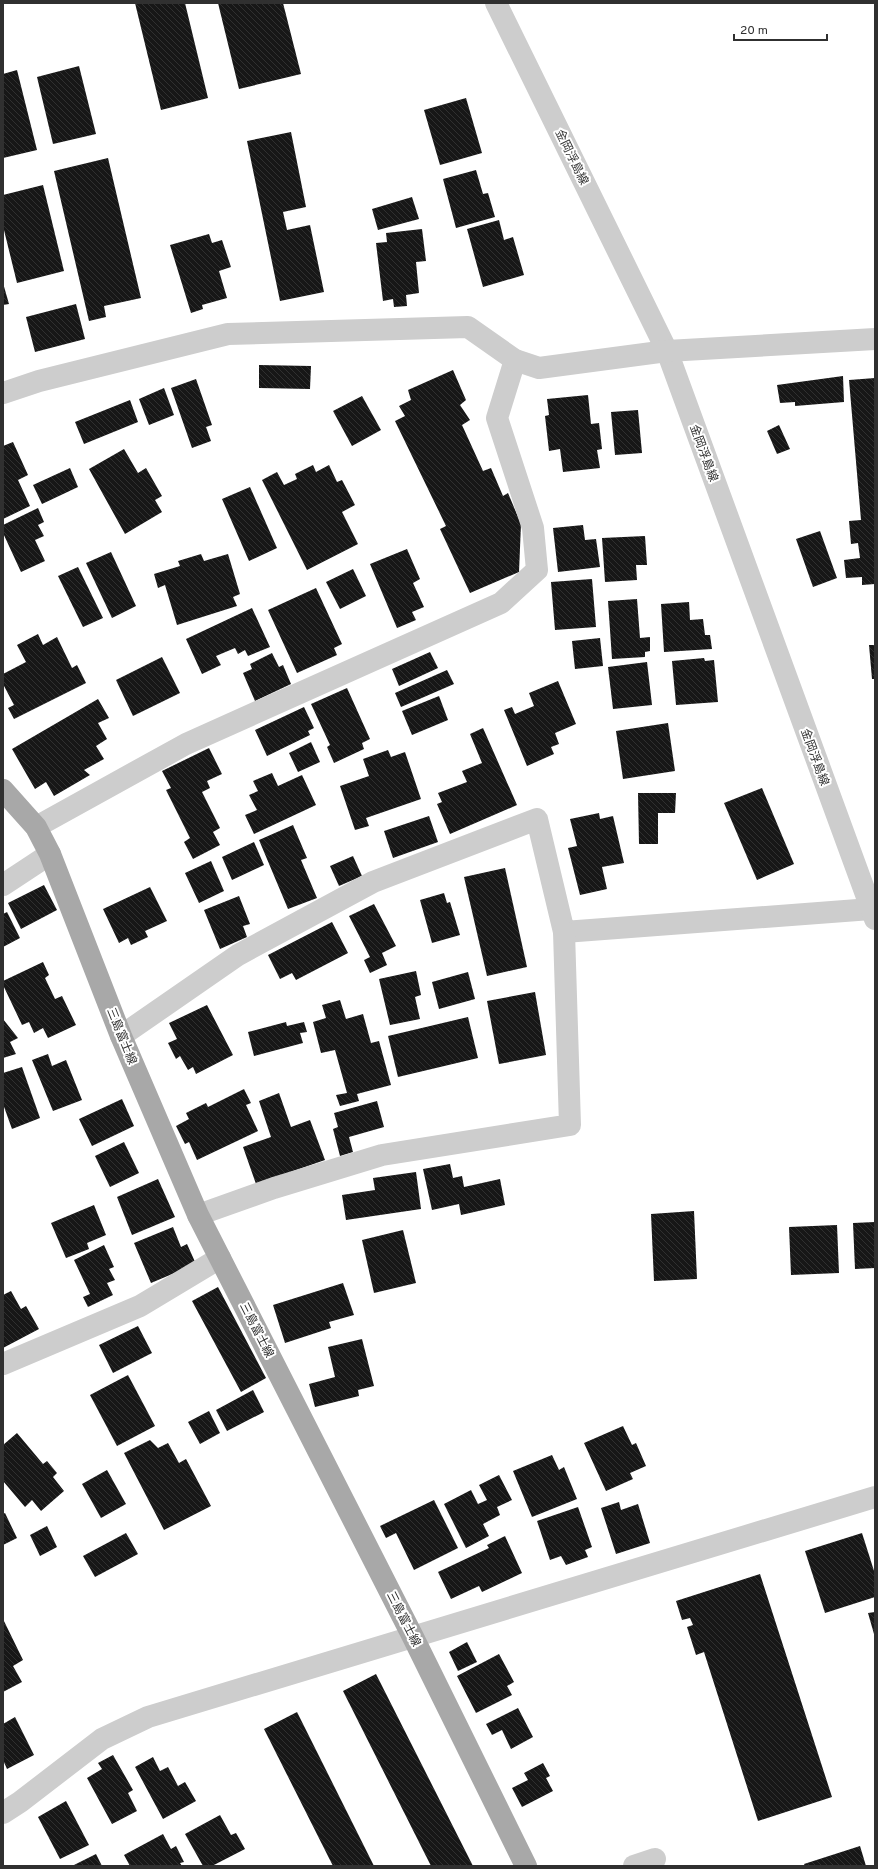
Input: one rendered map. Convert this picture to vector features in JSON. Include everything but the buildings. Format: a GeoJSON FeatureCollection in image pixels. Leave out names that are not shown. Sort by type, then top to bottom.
{"type":"FeatureCollection","features":[{"type":"Feature","properties":{"kind":"main road","name":"三島富士線"},"geometry":{"type":"LineString","coordinates":[[3,790],[36,827],[50,854],[121,1036],[198,1215],[413,1637],[526,1866]]}},
{"type":"Feature","properties":{"kind":"street","name":"金岡浮島線"},"geometry":{"type":"LineString","coordinates":[[496,3],[667,352],[873,914]]}},
{"type":"Feature","properties":{"kind":"street"},"geometry":{"type":"LineString","coordinates":[[3,393],[39,381],[228,334],[468,327],[515,360],[539,368],[667,352],[875,339]]}},
{"type":"Feature","properties":{"kind":"street"},"geometry":{"type":"LineString","coordinates":[[36,827],[186,744],[501,602],[537,570],[533,528],[497,418],[515,360]]}},
{"type":"Feature","properties":{"kind":"street"},"geometry":{"type":"LineString","coordinates":[[121,1036],[238,955],[373,882],[537,819],[564,932],[570,1125],[382,1155],[274,1188],[198,1215]]}},
{"type":"Feature","properties":{"kind":"street"},"geometry":{"type":"LineString","coordinates":[[3,885],[50,854]]}},
{"type":"Feature","properties":{"kind":"street"},"geometry":{"type":"LineString","coordinates":[[564,932],[873,914]]}},
{"type":"Feature","properties":{"kind":"street"},"geometry":{"type":"LineString","coordinates":[[3,1364],[140,1306],[220,1258]]}},
{"type":"Feature","properties":{"kind":"street"},"geometry":{"type":"LineString","coordinates":[[3,1812],[20,1802],[102,1739],[148,1717],[875,1497]]}},
{"type":"Feature","properties":{"kind":"street"},"geometry":{"type":"LineString","coordinates":[[634,1866],[655,1859]]}}]}
